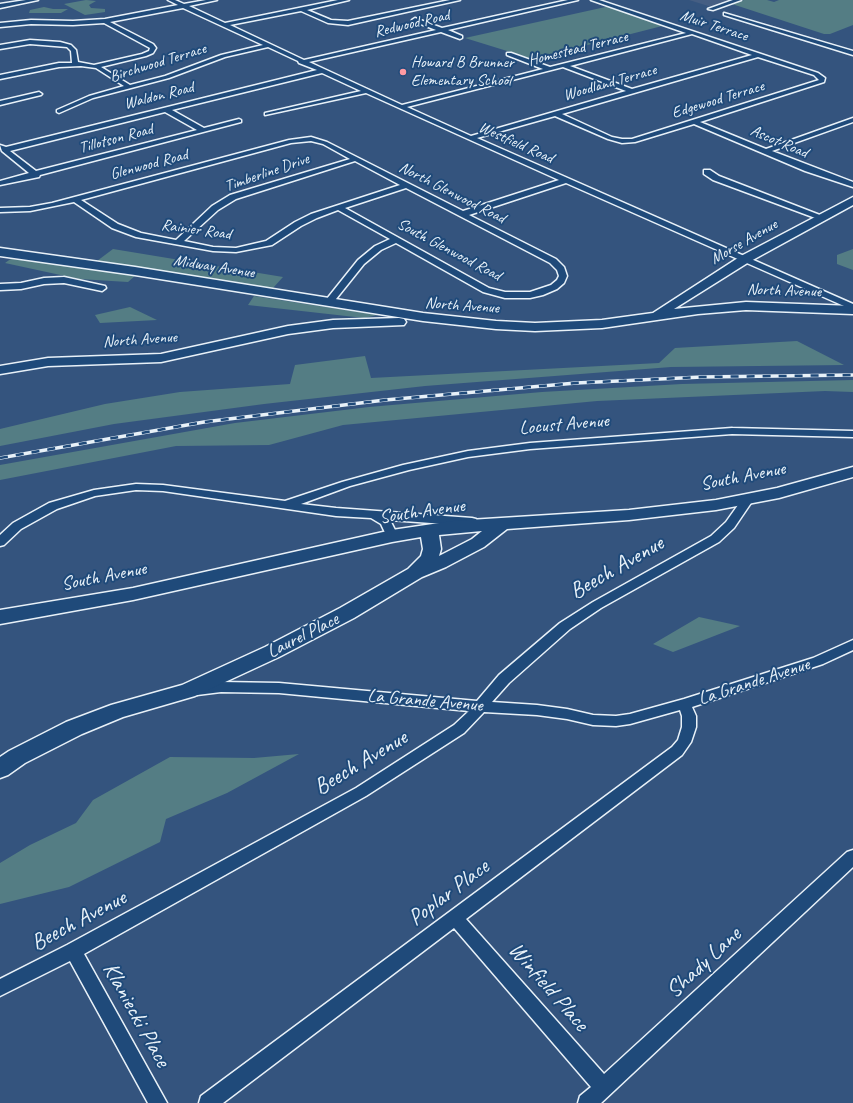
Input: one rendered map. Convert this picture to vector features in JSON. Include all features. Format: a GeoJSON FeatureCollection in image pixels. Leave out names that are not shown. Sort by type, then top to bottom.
{"type":"FeatureCollection","features":[{"type":"Feature","properties":{"kind":"main road","name":"Morse Avenue"},"geometry":{"type":"LineString","coordinates":[[654,317],[745,259],[853,200]]}},
{"type":"Feature","properties":{"kind":"main road","name":"Midway Avenue"},"geometry":{"type":"LineString","coordinates":[[0,252],[135,271],[423,317]]}},
{"type":"Feature","properties":{"kind":"main road"},"geometry":{"type":"LineString","coordinates":[[679,300],[683,305],[698,310]]}},
{"type":"Feature","properties":{"kind":"main road","name":"North Avenue"},"geometry":{"type":"LineString","coordinates":[[0,370],[48,362],[161,358],[288,330],[334,324],[410,322],[423,317],[480,324],[536,327],[602,324],[698,310],[746,306],[853,310]]}},
{"type":"Feature","properties":{"kind":"main road","name":"South Avenue"},"geometry":{"type":"LineString","coordinates":[[0,617],[133,594],[392,536],[429,530],[629,515],[747,500],[779,493],[853,472]]}},
{"type":"Feature","properties":{"kind":"main road","name":"Laurel Place"},"geometry":{"type":"LineString","coordinates":[[188,691],[272,652],[347,613],[415,573],[440,563],[478,543],[502,524]]}},
{"type":"Feature","properties":{"kind":"main road","name":"Laurel Place"},"geometry":{"type":"LineString","coordinates":[[415,573],[429,558],[432,549],[429,530]]}},
{"type":"Feature","properties":{"kind":"main road","name":"La Grande Avenue"},"geometry":{"type":"LineString","coordinates":[[0,769],[17,757],[74,728],[118,712],[188,691]]}},
{"type":"Feature","properties":{"kind":"street"},"geometry":{"type":"LineString","coordinates":[[0,6],[36,0]]}},
{"type":"Feature","properties":{"kind":"street","name":"Westfield Road"},"geometry":{"type":"LineString","coordinates":[[171,0],[301,62],[853,307]]}},
{"type":"Feature","properties":{"kind":"street"},"geometry":{"type":"LineString","coordinates":[[0,25],[31,22],[105,20],[214,0]]}},
{"type":"Feature","properties":{"kind":"street"},"geometry":{"type":"LineString","coordinates":[[223,25],[346,0]]}},
{"type":"Feature","properties":{"kind":"street"},"geometry":{"type":"LineString","coordinates":[[301,9],[330,22],[348,23],[458,0]]}},
{"type":"Feature","properties":{"kind":"street","name":"Redwood Road"},"geometry":{"type":"LineString","coordinates":[[301,62],[575,0]]}},
{"type":"Feature","properties":{"kind":"street","name":"Muir Terrace"},"geometry":{"type":"LineString","coordinates":[[594,0],[758,55]]}},
{"type":"Feature","properties":{"kind":"street"},"geometry":{"type":"LineString","coordinates":[[711,9],[738,0]]}},
{"type":"Feature","properties":{"kind":"street"},"geometry":{"type":"LineString","coordinates":[[726,14],[853,52]]}},
{"type":"Feature","properties":{"kind":"street"},"geometry":{"type":"LineString","coordinates":[[0,77],[55,65],[75,64],[96,66],[151,52],[153,48],[151,45],[105,20]]}},
{"type":"Feature","properties":{"kind":"street"},"geometry":{"type":"LineString","coordinates":[[415,20],[460,37]]}},
{"type":"Feature","properties":{"kind":"street","name":"Homestead Terrace"},"geometry":{"type":"LineString","coordinates":[[401,107],[565,66],[691,32]]}},
{"type":"Feature","properties":{"kind":"street"},"geometry":{"type":"LineString","coordinates":[[0,47],[30,42],[60,44],[73,49],[75,64]]}},
{"type":"Feature","properties":{"kind":"street","name":"Birchwood Terrace"},"geometry":{"type":"LineString","coordinates":[[59,111],[91,97],[178,74],[223,56],[267,46]]}},
{"type":"Feature","properties":{"kind":"street"},"geometry":{"type":"LineString","coordinates":[[509,54],[549,69]]}},
{"type":"Feature","properties":{"kind":"street","name":"Woodland Terrace"},"geometry":{"type":"LineString","coordinates":[[470,138],[758,55]]}},
{"type":"Feature","properties":{"kind":"street","name":"Edgewood Terrace"},"geometry":{"type":"LineString","coordinates":[[555,113],[610,138],[622,141],[637,140],[822,81],[822,78],[816,74],[758,55]]}},
{"type":"Feature","properties":{"kind":"street"},"geometry":{"type":"LineString","coordinates":[[96,66],[129,87]]}},
{"type":"Feature","properties":{"kind":"street"},"geometry":{"type":"LineString","coordinates":[[565,66],[631,91]]}},
{"type":"Feature","properties":{"kind":"street","name":"Waldon Road"},"geometry":{"type":"LineString","coordinates":[[2,148],[321,71]]}},
{"type":"Feature","properties":{"kind":"street"},"geometry":{"type":"LineString","coordinates":[[267,114],[367,91]]}},
{"type":"Feature","properties":{"kind":"street"},"geometry":{"type":"LineString","coordinates":[[0,103],[38,94]]}},
{"type":"Feature","properties":{"kind":"street"},"geometry":{"type":"LineString","coordinates":[[165,108],[204,131]]}},
{"type":"Feature","properties":{"kind":"street"},"geometry":{"type":"LineString","coordinates":[[766,152],[853,120]]}},
{"type":"Feature","properties":{"kind":"street","name":"Tillotson Road"},"geometry":{"type":"LineString","coordinates":[[0,183],[36,175],[240,121]]}},
{"type":"Feature","properties":{"kind":"street","name":"Ascot Road"},"geometry":{"type":"LineString","coordinates":[[695,122],[808,169],[853,185]]}},
{"type":"Feature","properties":{"kind":"street","name":"North Glenwood Road"},"geometry":{"type":"LineString","coordinates":[[304,139],[322,142],[463,214],[558,265],[563,276],[557,285],[551,289]]}},
{"type":"Feature","properties":{"kind":"street","name":"Glenwood Road"},"geometry":{"type":"LineString","coordinates":[[0,210],[38,208],[291,140],[304,139]]}},
{"type":"Feature","properties":{"kind":"street"},"geometry":{"type":"LineString","coordinates":[[2,148],[36,175]]}},
{"type":"Feature","properties":{"kind":"street","name":"Timberline Drive"},"geometry":{"type":"LineString","coordinates":[[178,242],[215,208],[233,198],[249,191],[356,159]]}},
{"type":"Feature","properties":{"kind":"street"},"geometry":{"type":"LineString","coordinates":[[707,172],[716,178],[821,217]]}},
{"type":"Feature","properties":{"kind":"street"},"geometry":{"type":"LineString","coordinates":[[463,214],[566,180]]}},
{"type":"Feature","properties":{"kind":"street","name":"Rainier Road"},"geometry":{"type":"LineString","coordinates":[[76,199],[115,226],[125,230],[140,235],[224,250],[253,247],[273,241],[309,218],[406,185]]}},
{"type":"Feature","properties":{"kind":"street","name":"South Glenwood Road"},"geometry":{"type":"LineString","coordinates":[[338,207],[486,290],[515,296],[540,293],[551,289]]}},
{"type":"Feature","properties":{"kind":"street"},"geometry":{"type":"LineString","coordinates":[[329,302],[361,262],[378,248],[396,240]]}},
{"type":"Feature","properties":{"kind":"street"},"geometry":{"type":"LineString","coordinates":[[0,287],[21,286],[44,281],[64,280],[102,288]]}},
{"type":"Feature","properties":{"kind":"street","name":"Locust Avenue"},"geometry":{"type":"LineString","coordinates":[[286,505],[346,484],[407,467],[468,454],[530,446],[732,431],[853,434]]}},
{"type":"Feature","properties":{"kind":"street"},"geometry":{"type":"LineString","coordinates":[[0,542],[17,526],[53,506],[80,496],[122,488],[163,488],[336,512],[502,524]]}},
{"type":"Feature","properties":{"kind":"street","name":"Beech Avenue"},"geometry":{"type":"LineString","coordinates":[[0,988],[73,952],[361,792],[459,729],[481,707],[504,679],[564,626],[597,605],[715,539],[730,525],[747,500]]}},
{"type":"Feature","properties":{"kind":"street"},"geometry":{"type":"LineString","coordinates":[[372,515],[386,522],[392,536]]}},
{"type":"Feature","properties":{"kind":"street","name":"La Grande Avenue"},"geometry":{"type":"LineString","coordinates":[[188,691],[221,687],[278,688],[481,707],[552,712],[593,720],[616,721],[630,719],[684,704],[818,661],[853,645]]}},
{"type":"Feature","properties":{"kind":"street","name":"Poplar Place"},"geometry":{"type":"LineString","coordinates":[[208,1103],[677,751],[684,742],[689,727],[689,716],[684,704]]}},
{"type":"Feature","properties":{"kind":"street","name":"Shady Lane"},"geometry":{"type":"LineString","coordinates":[[587,1103],[853,857]]}},
{"type":"Feature","properties":{"kind":"street","name":"Winfield Place"},"geometry":{"type":"LineString","coordinates":[[455,918],[604,1088]]}},
{"type":"Feature","properties":{"kind":"street","name":"Klaniecki Place"},"geometry":{"type":"LineString","coordinates":[[73,952],[158,1103]]}},
{"type":"Feature","properties":{"kind":"shaded area"},"geometry":{"type":"Polygon","coordinates":[[[689,0],[744,0],[718,9],[689,0]]]}},
{"type":"Feature","properties":{"kind":"green space"},"geometry":{"type":"Polygon","coordinates":[[[86,0],[96,1],[89,5],[91,8],[105,9],[105,12],[85,15],[64,4],[86,0]]]}},
{"type":"Feature","properties":{"kind":"green space"},"geometry":{"type":"Polygon","coordinates":[[[744,0],[767,0],[774,2],[779,0],[853,0],[853,25],[830,34],[824,34],[732,4],[744,0]]]}},
{"type":"Feature","properties":{"kind":"green space"},"geometry":{"type":"Polygon","coordinates":[[[610,6],[666,25],[533,59],[465,38],[610,6]]]}},
{"type":"Feature","properties":{"kind":"green space"},"geometry":{"type":"Polygon","coordinates":[[[44,7],[53,9],[68,9],[61,13],[29,13],[30,10],[44,7]]]}},
{"type":"Feature","properties":{"kind":"green space"},"geometry":{"type":"Polygon","coordinates":[[[113,249],[283,277],[273,288],[97,261],[113,249]]]}},
{"type":"Feature","properties":{"kind":"green space"},"geometry":{"type":"Polygon","coordinates":[[[853,249],[853,270],[837,264],[837,255],[853,249]]]}},
{"type":"Feature","properties":{"kind":"green space"},"geometry":{"type":"Polygon","coordinates":[[[12,258],[136,275],[128,282],[79,279],[5,263],[12,258]]]}},
{"type":"Feature","properties":{"kind":"green space"},"geometry":{"type":"Polygon","coordinates":[[[254,296],[378,315],[364,318],[248,305],[254,296]]]}},
{"type":"Feature","properties":{"kind":"green space"},"geometry":{"type":"Polygon","coordinates":[[[130,307],[157,320],[100,323],[95,315],[130,307]]]}},
{"type":"Feature","properties":{"kind":"green space"},"geometry":{"type":"Polygon","coordinates":[[[797,341],[844,365],[671,367],[425,386],[264,404],[114,424],[0,446],[0,429],[105,404],[180,392],[290,384],[295,365],[365,356],[371,378],[659,363],[675,348],[797,341]]]}},
{"type":"Feature","properties":{"kind":"green space"},"geometry":{"type":"Polygon","coordinates":[[[853,380],[853,392],[825,391],[597,401],[343,425],[269,445],[176,446],[0,480],[0,465],[235,423],[369,407],[542,392],[682,384],[853,380]]]}},
{"type":"Feature","properties":{"kind":"green space"},"geometry":{"type":"Polygon","coordinates":[[[699,617],[740,626],[673,652],[653,644],[699,617]]]}},
{"type":"Feature","properties":{"kind":"green space"},"geometry":{"type":"Polygon","coordinates":[[[299,754],[227,793],[166,819],[160,842],[69,887],[0,904],[0,863],[30,845],[76,823],[93,800],[170,757],[254,758],[299,754]]]}},
{"type":"Feature","properties":{"kind":"railway"},"geometry":{"type":"LineString","coordinates":[[0,458],[204,422],[385,400],[576,383],[702,377],[853,375]]}},
{"type":"Feature","properties":{"kind":"place","name":"Howard B Brunner Elementary School"},"geometry":{"type":"Point","coordinates":[403,72]}}]}
